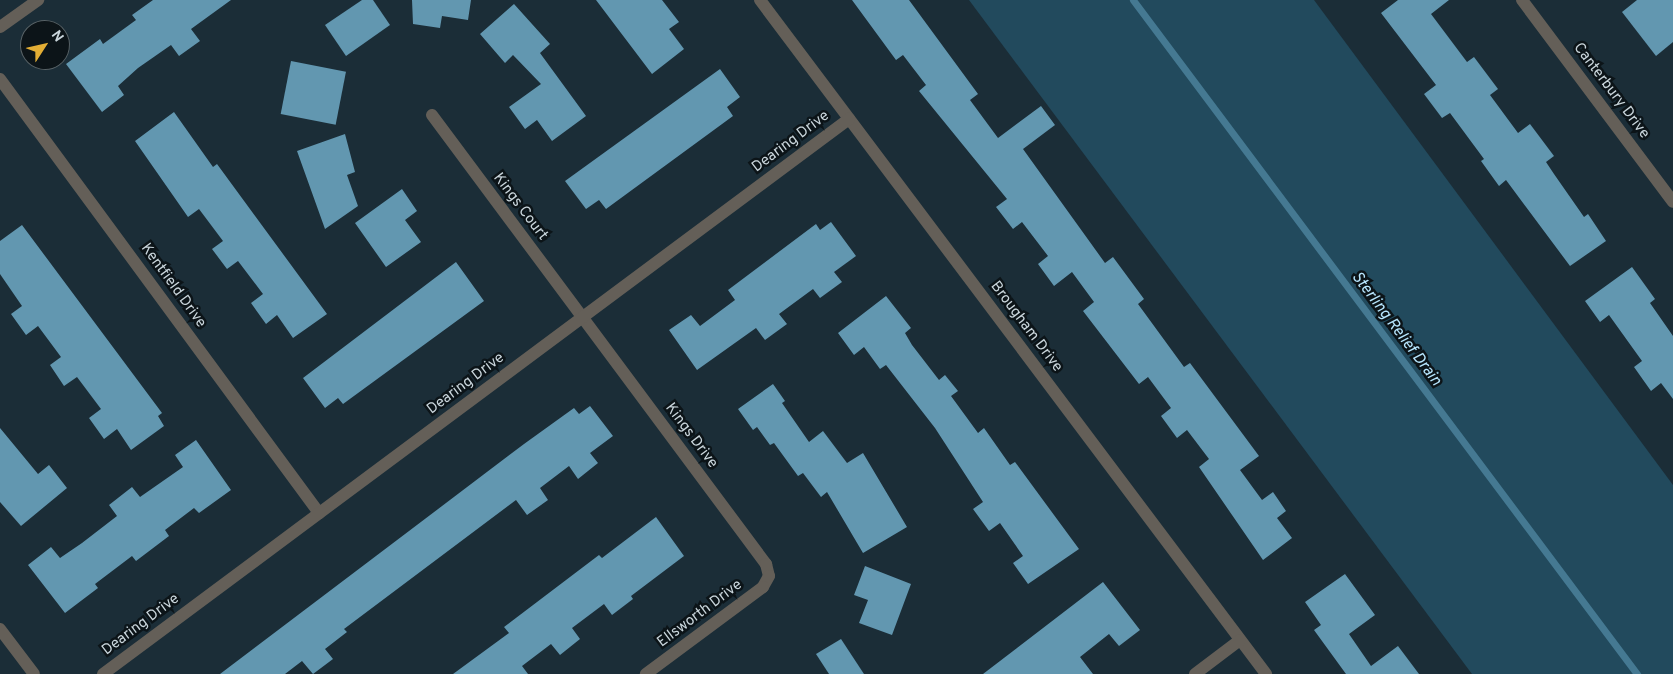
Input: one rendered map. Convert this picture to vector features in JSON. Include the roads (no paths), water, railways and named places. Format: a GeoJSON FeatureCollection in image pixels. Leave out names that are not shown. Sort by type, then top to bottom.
{"type":"FeatureCollection","features":[{"type":"Feature","properties":{"kind":"street"},"geometry":{"type":"LineString","coordinates":[[0,27],[38,0]]}},
{"type":"Feature","properties":{"kind":"street","name":"Brougham Drive"},"geometry":{"type":"LineString","coordinates":[[760,0],[1266,674]]}},
{"type":"Feature","properties":{"kind":"street","name":"Canterbury Drive"},"geometry":{"type":"LineString","coordinates":[[1522,0],[1673,202]]}},
{"type":"Feature","properties":{"kind":"street","name":"Kentfield Drive"},"geometry":{"type":"LineString","coordinates":[[0,79],[319,513]]}},
{"type":"Feature","properties":{"kind":"street","name":"Kings Court"},"geometry":{"type":"LineString","coordinates":[[432,115],[582,318]]}},
{"type":"Feature","properties":{"kind":"street","name":"Dearing Drive"},"geometry":{"type":"LineString","coordinates":[[103,674],[849,119]]}},
{"type":"Feature","properties":{"kind":"street","name":"Kings Drive"},"geometry":{"type":"LineString","coordinates":[[582,318],[759,553],[769,576]]}},
{"type":"Feature","properties":{"kind":"street","name":"Ellsworth Drive"},"geometry":{"type":"LineString","coordinates":[[646,674],[753,595],[763,587],[769,576]]}},
{"type":"Feature","properties":{"kind":"street"},"geometry":{"type":"LineString","coordinates":[[0,629],[34,674]]}},
{"type":"Feature","properties":{"kind":"street"},"geometry":{"type":"LineString","coordinates":[[1195,674],[1240,640]]}},
{"type":"Feature","properties":{"kind":"waterway","name":"Sterling Relief Drain"},"geometry":{"type":"LineString","coordinates":[[1133,0],[1637,674]]}}]}
